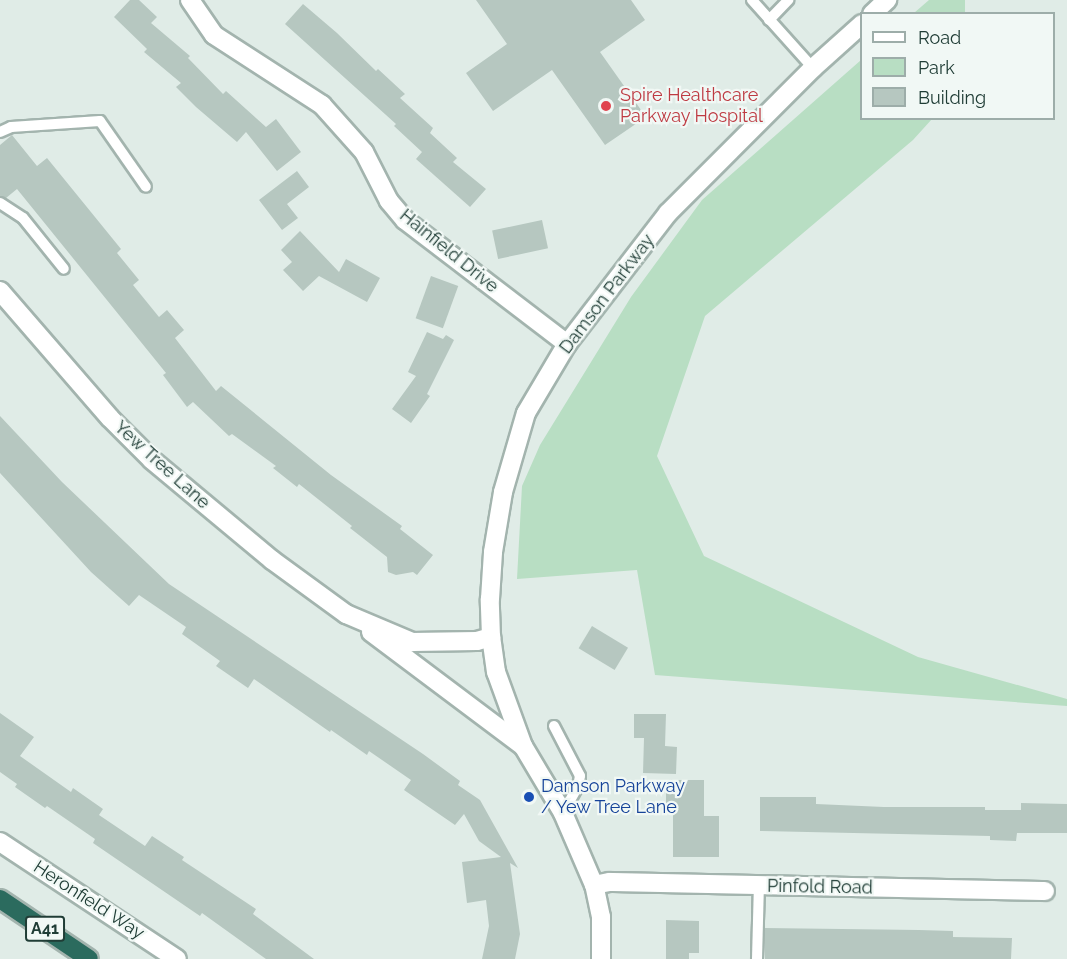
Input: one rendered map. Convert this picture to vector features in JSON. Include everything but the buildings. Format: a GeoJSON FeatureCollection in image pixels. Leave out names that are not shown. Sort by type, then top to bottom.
{"type":"FeatureCollection","features":[{"type":"Feature","properties":{"kind":"highway","name":"A41"},"geometry":{"type":"LineString","coordinates":[[0,899],[89,959]]}},
{"type":"Feature","properties":{"kind":"street","name":"Hainfield Drive"},"geometry":{"type":"LineString","coordinates":[[190,0],[214,35],[322,105],[364,152],[389,201],[405,220],[567,345]]}},
{"type":"Feature","properties":{"kind":"street"},"geometry":{"type":"LineString","coordinates":[[875,12],[887,0]]}},
{"type":"Feature","properties":{"kind":"street","name":"Damson Parkway"},"geometry":{"type":"LineString","coordinates":[[491,637],[490,600],[493,552],[503,492],[526,413],[567,345],[668,213],[813,68],[860,25]]}},
{"type":"Feature","properties":{"kind":"street","name":"Yew Tree Lane"},"geometry":{"type":"LineString","coordinates":[[0,291],[110,418],[152,460],[272,560],[523,746]]}},
{"type":"Feature","properties":{"kind":"street","name":"Yew Tree Lane"},"geometry":{"type":"LineString","coordinates":[[346,614],[412,642],[477,641],[491,637],[496,672],[523,746],[563,813],[594,885],[601,917],[601,959]]}},
{"type":"Feature","properties":{"kind":"street","name":"Heronfield Way"},"geometry":{"type":"LineString","coordinates":[[0,842],[177,959]]}},
{"type":"Feature","properties":{"kind":"street","name":"Pinfold Road"},"geometry":{"type":"LineString","coordinates":[[594,885],[610,882],[1045,891]]}},
{"type":"Feature","properties":{"kind":"lane"},"geometry":{"type":"LineString","coordinates":[[752,0],[813,68]]}},
{"type":"Feature","properties":{"kind":"lane"},"geometry":{"type":"LineString","coordinates":[[769,20],[788,0]]}},
{"type":"Feature","properties":{"kind":"lane"},"geometry":{"type":"LineString","coordinates":[[0,132],[11,127],[100,121],[146,187]]}},
{"type":"Feature","properties":{"kind":"lane"},"geometry":{"type":"LineString","coordinates":[[0,203],[23,218],[64,269]]}},
{"type":"Feature","properties":{"kind":"lane"},"geometry":{"type":"LineString","coordinates":[[554,726],[580,776],[579,786],[563,813]]}},
{"type":"Feature","properties":{"kind":"lane"},"geometry":{"type":"LineString","coordinates":[[757,959],[759,885]]}},
{"type":"Feature","properties":{"kind":"green space"},"geometry":{"type":"Polygon","coordinates":[[[929,0],[965,0],[965,12],[915,12],[929,0]]]}},
{"type":"Feature","properties":{"kind":"green space"},"geometry":{"type":"Polygon","coordinates":[[[860,61],[860,120],[931,120],[913,140],[705,316],[657,456],[704,556],[918,657],[1067,699],[1067,706],[655,675],[637,570],[517,579],[522,486],[540,445],[631,297],[702,200],[860,61]]]}},
{"type":"Feature","properties":{"kind":"place","name":"Spire Healthcare Parkway Hospital"},"geometry":{"type":"Point","coordinates":[606,106]}},
{"type":"Feature","properties":{"kind":"place","name":"Damson Parkway / Yew Tree Lane"},"geometry":{"type":"Point","coordinates":[529,797]}}]}
